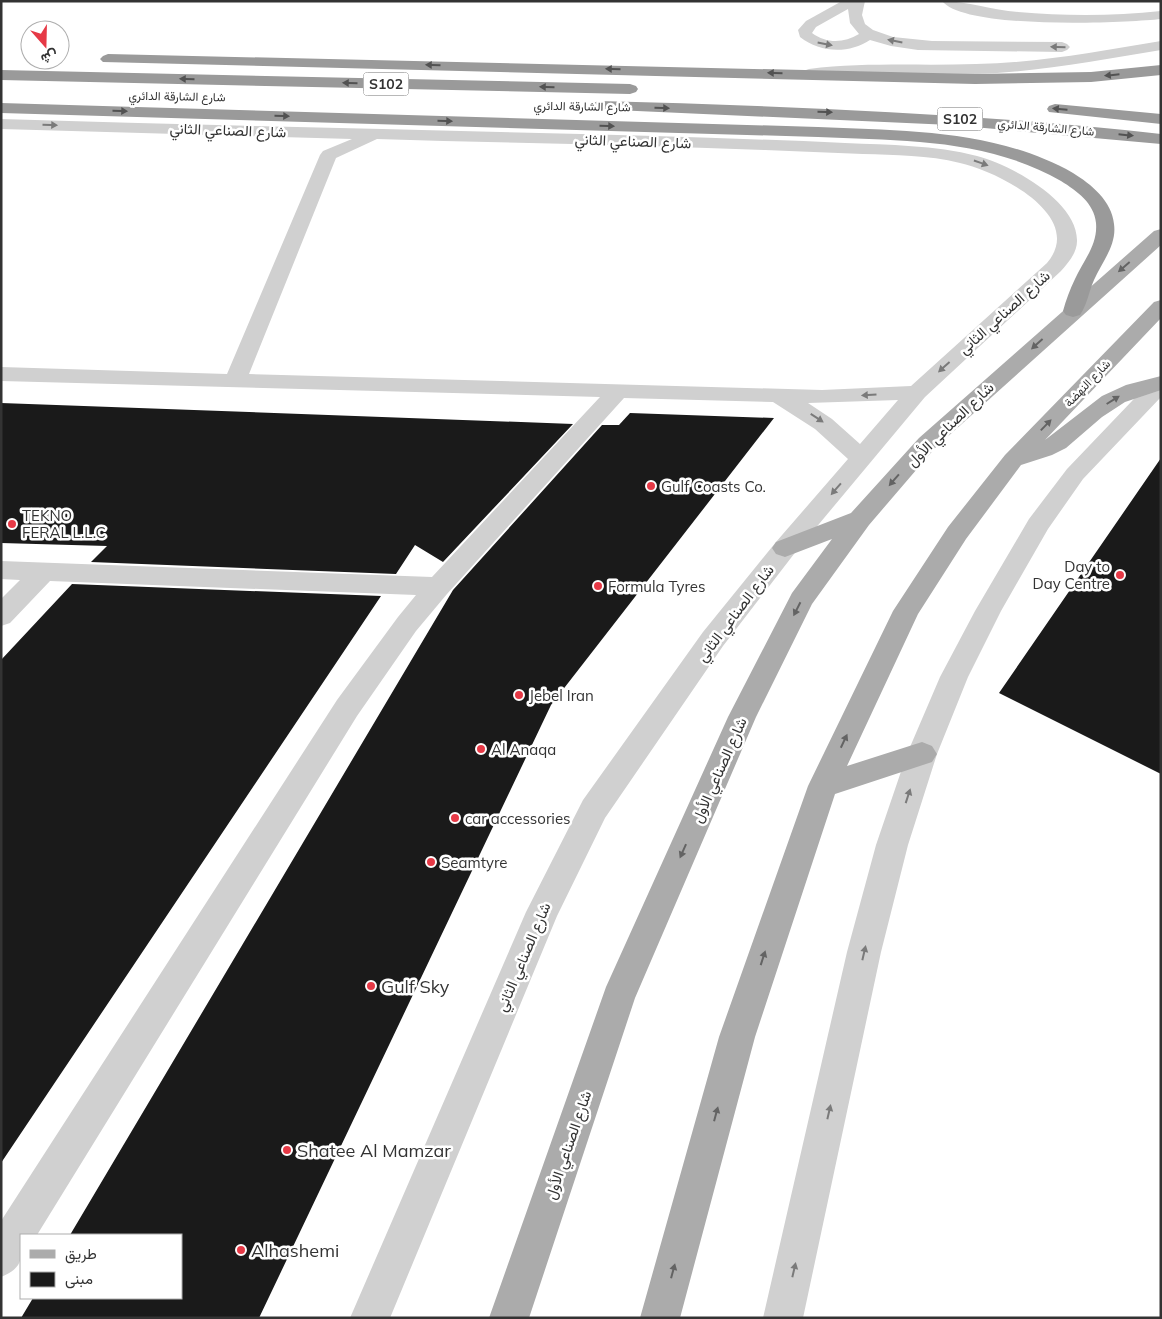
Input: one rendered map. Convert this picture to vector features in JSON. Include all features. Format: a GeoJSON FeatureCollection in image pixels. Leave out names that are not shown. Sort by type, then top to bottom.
{"type":"FeatureCollection","features":[{"type":"Feature","properties":{"kind":"highway"},"geometry":{"type":"LineString","coordinates":[[89,59],[167,59],[1039,79],[1161,70]]}},
{"type":"Feature","properties":{"kind":"highway","name":"شارع الشارقة الدائري"},"geometry":{"type":"LineString","coordinates":[[1,75],[642,90]]}},
{"type":"Feature","properties":{"kind":"highway","name":"شارع الشارقة الدائري"},"geometry":{"type":"LineString","coordinates":[[579,106],[856,113],[957,119],[1161,139]]}},
{"type":"Feature","properties":{"kind":"highway"},"geometry":{"type":"LineString","coordinates":[[1,108],[818,132],[930,138],[968,143],[1005,150],[1035,160],[1062,173],[1099,204],[1105,221],[1105,237],[1101,252],[1083,281],[1074,311]]}},
{"type":"Feature","properties":{"kind":"highway","name":"شارع الشارقة الدائري"},"geometry":{"type":"LineString","coordinates":[[1039,108],[1161,119]]}},
{"type":"Feature","properties":{"kind":"main road"},"geometry":{"type":"LineString","coordinates":[[1074,311],[1161,235]]}},
{"type":"Feature","properties":{"kind":"main road","name":"شارع النهضة"},"geometry":{"type":"LineString","coordinates":[[1013,460],[1161,306]]}},
{"type":"Feature","properties":{"kind":"main road","name":"شارع الصناعي الأول"},"geometry":{"type":"LineString","coordinates":[[510,1318],[618,998],[742,717],[801,600],[860,519],[927,443],[1074,311]]}},
{"type":"Feature","properties":{"kind":"main road"},"geometry":{"type":"LineString","coordinates":[[660,1318],[737,1036],[822,786],[906,611],[956,533],[1013,460],[1051,447],[1096,410],[1117,397],[1139,387],[1161,383]]}},
{"type":"Feature","properties":{"kind":"main road"},"geometry":{"type":"LineString","coordinates":[[785,548],[860,519]]}},
{"type":"Feature","properties":{"kind":"main road"},"geometry":{"type":"LineString","coordinates":[[822,786],[922,754]]}},
{"type":"Feature","properties":{"kind":"street"},"geometry":{"type":"LineString","coordinates":[[853,1],[812,24],[805,30],[805,34],[818,42],[839,46],[857,42],[869,34]]}},
{"type":"Feature","properties":{"kind":"street"},"geometry":{"type":"LineString","coordinates":[[858,1],[854,11],[855,19],[861,28],[869,34],[889,40],[922,45],[1141,48]]}},
{"type":"Feature","properties":{"kind":"street"},"geometry":{"type":"LineString","coordinates":[[949,1],[962,8],[992,15],[1110,18],[1161,15]]}},
{"type":"Feature","properties":{"kind":"street"},"geometry":{"type":"LineString","coordinates":[[809,74],[856,69],[1016,67],[1068,61],[1161,45]]}},
{"type":"Feature","properties":{"kind":"street","name":"شارع الصناعي الثاني"},"geometry":{"type":"LineString","coordinates":[[1,124],[865,149],[950,155],[1001,171],[1036,192],[1061,218],[1067,230],[1068,243],[1064,256],[917,392],[785,548],[713,639],[594,808],[542,912],[370,1318]]}},
{"type":"Feature","properties":{"kind":"street"},"geometry":{"type":"LineString","coordinates":[[300,132],[316,143],[328,155]]}},
{"type":"Feature","properties":{"kind":"street"},"geometry":{"type":"LineString","coordinates":[[235,381],[328,155],[354,143],[385,134]]}},
{"type":"Feature","properties":{"kind":"street"},"geometry":{"type":"LineString","coordinates":[[1,374],[822,396],[917,392]]}},
{"type":"Feature","properties":{"kind":"street"},"geometry":{"type":"LineString","coordinates":[[783,1318],[864,952],[892,845],[922,754],[958,669],[988,611],[1038,525],[1075,474],[1161,383]]}},
{"type":"Feature","properties":{"kind":"street"},"geometry":{"type":"LineString","coordinates":[[1,1257],[347,708],[407,624],[438,587],[618,391]]}},
{"type":"Feature","properties":{"kind":"street"},"geometry":{"type":"LineString","coordinates":[[774,394],[824,422],[844,439],[861,459]]}},
{"type":"Feature","properties":{"kind":"street"},"geometry":{"type":"LineString","coordinates":[[1,570],[438,587]]}},
{"type":"Feature","properties":{"kind":"street"},"geometry":{"type":"LineString","coordinates":[[1,616],[43,572]]}},
{"type":"Feature","properties":{"kind":"building"},"geometry":{"type":"Polygon","coordinates":[[[1,403],[573,424],[443,562],[415,545],[396,574],[91,562],[107,546],[1,543],[1,403]]]}},
{"type":"Feature","properties":{"kind":"building"},"geometry":{"type":"Polygon","coordinates":[[[630,413],[774,418],[551,705],[259,1318],[21,1318],[32,1299],[182,1299],[182,1234],[71,1234],[453,590],[602,425],[619,425],[630,413]]]}},
{"type":"Feature","properties":{"kind":"building","name":"Day to Day Centre"},"geometry":{"type":"Polygon","coordinates":[[[1161,458],[1161,774],[999,693],[1161,458]]]}},
{"type":"Feature","properties":{"kind":"building"},"geometry":{"type":"Polygon","coordinates":[[[72,584],[381,596],[1,1163],[1,660],[72,584]]]}},
{"type":"Feature","properties":{"kind":"place","name":"Gulf Coasts Co."},"geometry":{"type":"Point","coordinates":[651,486]}},
{"type":"Feature","properties":{"kind":"place","name":"TEKNO FERAL L.L.C"},"geometry":{"type":"Point","coordinates":[12,524]}},
{"type":"Feature","properties":{"kind":"place","name":"Day to Day Centre"},"geometry":{"type":"Point","coordinates":[1120,575]}},
{"type":"Feature","properties":{"kind":"place","name":"Formula Tyres"},"geometry":{"type":"Point","coordinates":[598,586]}},
{"type":"Feature","properties":{"kind":"place","name":"Jebel Iran"},"geometry":{"type":"Point","coordinates":[519,695]}},
{"type":"Feature","properties":{"kind":"place","name":"Al Anaqa"},"geometry":{"type":"Point","coordinates":[481,749]}},
{"type":"Feature","properties":{"kind":"place","name":"car accessories"},"geometry":{"type":"Point","coordinates":[455,818]}},
{"type":"Feature","properties":{"kind":"place","name":"Seamtyre"},"geometry":{"type":"Point","coordinates":[431,862]}},
{"type":"Feature","properties":{"kind":"place","name":"Gulf Sky"},"geometry":{"type":"Point","coordinates":[371,986]}},
{"type":"Feature","properties":{"kind":"place","name":"Shatee Al Mamzar"},"geometry":{"type":"Point","coordinates":[287,1150]}},
{"type":"Feature","properties":{"kind":"place","name":"Alhashemi"},"geometry":{"type":"Point","coordinates":[241,1250]}}]}
